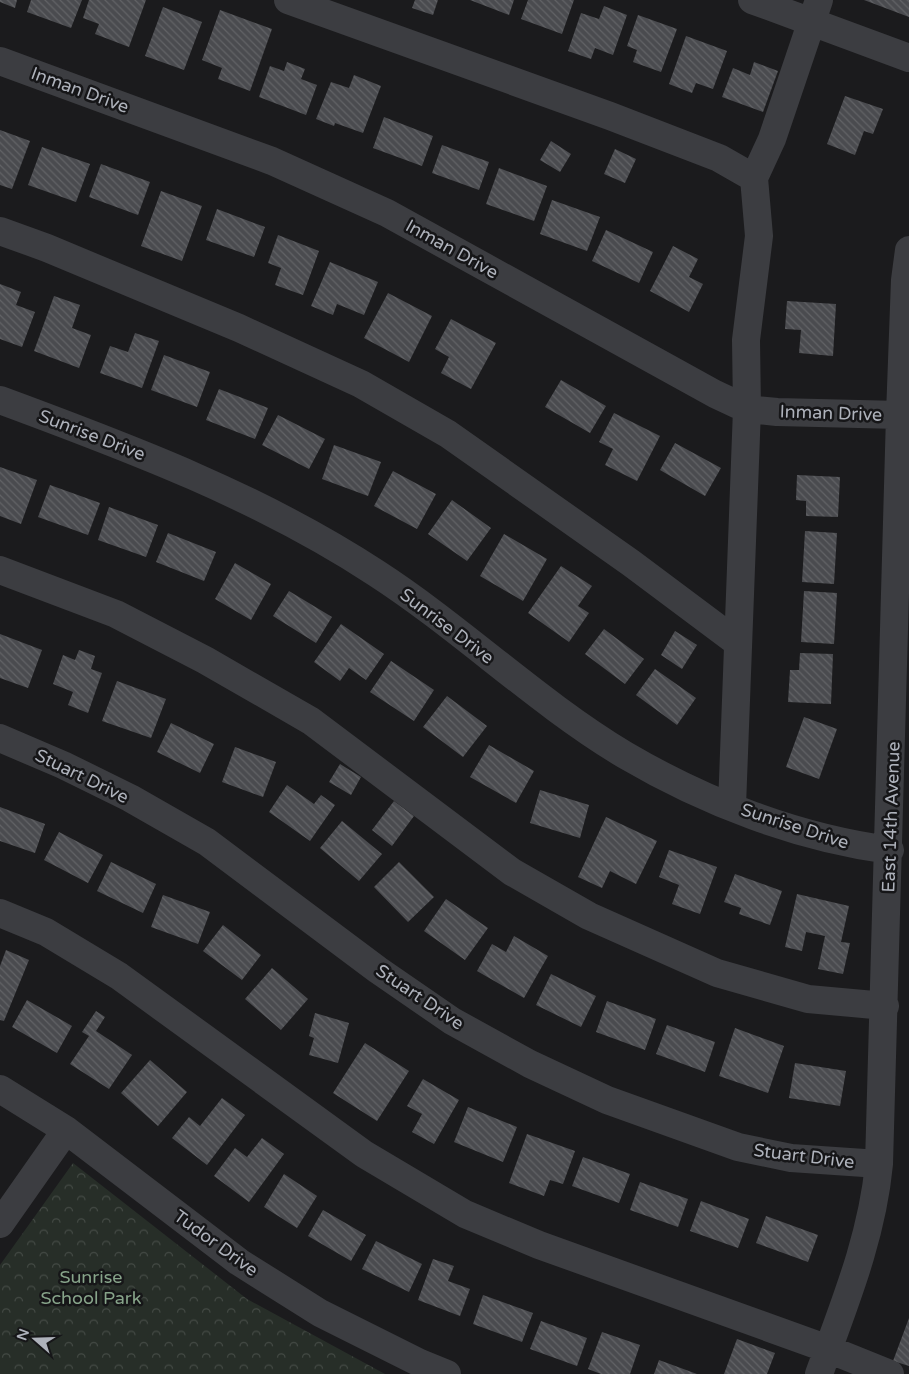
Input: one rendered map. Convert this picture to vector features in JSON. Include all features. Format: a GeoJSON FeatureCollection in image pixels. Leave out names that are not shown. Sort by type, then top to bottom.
{"type":"FeatureCollection","features":[{"type":"Feature","properties":{"kind":"street"},"geometry":{"type":"LineString","coordinates":[[288,0],[719,158],[754,178]]}},
{"type":"Feature","properties":{"kind":"street"},"geometry":{"type":"LineString","coordinates":[[752,0],[815,11],[909,58]]}},
{"type":"Feature","properties":{"kind":"street"},"geometry":{"type":"LineString","coordinates":[[732,806],[747,409],[746,340],[759,236],[754,178],[772,139],[815,11]]}},
{"type":"Feature","properties":{"kind":"street","name":"Inman Drive"},"geometry":{"type":"LineString","coordinates":[[0,61],[272,161],[378,209],[714,394],[747,409],[777,412],[900,415]]}},
{"type":"Feature","properties":{"kind":"street"},"geometry":{"type":"LineString","coordinates":[[0,231],[239,328],[361,384],[448,434],[631,563],[738,643]]}},
{"type":"Feature","properties":{"kind":"street","name":"East 14th Avenue"},"geometry":{"type":"LineString","coordinates":[[819,1374],[865,1244],[876,1201],[879,1164],[890,850],[903,586],[900,415],[905,280],[909,250]]}},
{"type":"Feature","properties":{"kind":"street","name":"Sunrise Drive"},"geometry":{"type":"LineString","coordinates":[[0,400],[136,450],[222,488],[297,527],[376,573],[553,705],[625,754],[693,790],[768,821],[828,840],[890,850]]}},
{"type":"Feature","properties":{"kind":"street"},"geometry":{"type":"LineString","coordinates":[[0,570],[116,614],[205,660],[311,722],[512,872],[588,916],[717,972],[808,999],[885,1006]]}},
{"type":"Feature","properties":{"kind":"street","name":"Stuart Drive"},"geometry":{"type":"LineString","coordinates":[[0,738],[63,765],[130,798],[207,842],[378,970],[435,1010],[530,1064],[607,1100],[738,1147],[791,1158],[879,1164]]}},
{"type":"Feature","properties":{"kind":"street"},"geometry":{"type":"LineString","coordinates":[[0,913],[46,932],[119,976],[364,1154],[465,1214],[539,1245],[828,1349],[890,1374]]}},
{"type":"Feature","properties":{"kind":"street","name":"Tudor Drive"},"geometry":{"type":"LineString","coordinates":[[0,1089],[66,1130],[239,1262],[320,1313],[420,1363],[447,1374]]}},
{"type":"Feature","properties":{"kind":"street"},"geometry":{"type":"LineString","coordinates":[[0,1224],[66,1130]]}},
{"type":"Feature","properties":{"kind":"green space","name":"Sunrise School Park"},"geometry":{"type":"Polygon","coordinates":[[[73,1163],[247,1299],[385,1374],[0,1374],[0,1265],[73,1163]]]}},
{"type":"Feature","properties":{"kind":"building"},"geometry":{"type":"Polygon","coordinates":[[[0,0],[17,0],[15,8],[0,2],[0,0]]]}},
{"type":"Feature","properties":{"kind":"building"},"geometry":{"type":"Polygon","coordinates":[[[31,0],[82,0],[71,28],[27,12],[31,0]]]}},
{"type":"Feature","properties":{"kind":"building"},"geometry":{"type":"Polygon","coordinates":[[[89,0],[146,0],[129,47],[95,34],[99,24],[83,18],[89,0]]]}},
{"type":"Feature","properties":{"kind":"building"},"geometry":{"type":"Polygon","coordinates":[[[415,0],[438,0],[433,15],[412,8],[415,0]]]}},
{"type":"Feature","properties":{"kind":"building"},"geometry":{"type":"Polygon","coordinates":[[[470,0],[514,0],[509,15],[470,0]]]}},
{"type":"Feature","properties":{"kind":"building"},"geometry":{"type":"Polygon","coordinates":[[[528,0],[574,0],[562,34],[521,19],[528,0]]]}},
{"type":"Feature","properties":{"kind":"building"},"geometry":{"type":"Polygon","coordinates":[[[864,0],[909,0],[909,17],[864,0]]]}},
{"type":"Feature","properties":{"kind":"building"},"geometry":{"type":"Polygon","coordinates":[[[604,6],[627,15],[613,55],[595,48],[591,59],[568,51],[581,13],[599,19],[604,6]]]}},
{"type":"Feature","properties":{"kind":"building"},"geometry":{"type":"Polygon","coordinates":[[[163,7],[202,22],[184,70],[145,56],[163,7]]]}},
{"type":"Feature","properties":{"kind":"building"},"geometry":{"type":"Polygon","coordinates":[[[220,10],[272,29],[250,91],[218,79],[222,68],[202,60],[220,10]]]}},
{"type":"Feature","properties":{"kind":"building"},"geometry":{"type":"Polygon","coordinates":[[[638,15],[677,29],[661,72],[633,62],[637,50],[627,46],[638,15]]]}},
{"type":"Feature","properties":{"kind":"building"},"geometry":{"type":"Polygon","coordinates":[[[686,36],[727,51],[713,89],[696,83],[692,93],[669,84],[686,36]]]}},
{"type":"Feature","properties":{"kind":"building"},"geometry":{"type":"Polygon","coordinates":[[[287,62],[305,69],[301,79],[317,85],[306,115],[259,97],[270,66],[284,71],[287,62]]]}},
{"type":"Feature","properties":{"kind":"building"},"geometry":{"type":"Polygon","coordinates":[[[754,62],[778,71],[763,112],[722,97],[733,68],[750,75],[754,62]]]}},
{"type":"Feature","properties":{"kind":"building"},"geometry":{"type":"Polygon","coordinates":[[[354,75],[381,86],[363,133],[335,123],[334,126],[316,119],[331,82],[349,88],[354,75]]]}},
{"type":"Feature","properties":{"kind":"building"},"geometry":{"type":"Polygon","coordinates":[[[845,96],[883,109],[873,134],[864,131],[855,155],[827,144],[845,96]]]}},
{"type":"Feature","properties":{"kind":"building"},"geometry":{"type":"Polygon","coordinates":[[[384,117],[433,136],[422,166],[373,148],[384,117]]]}},
{"type":"Feature","properties":{"kind":"building"},"geometry":{"type":"Polygon","coordinates":[[[0,130],[30,141],[12,189],[0,185],[0,130]]]}},
{"type":"Feature","properties":{"kind":"building"},"geometry":{"type":"Polygon","coordinates":[[[551,141],[571,154],[560,172],[540,160],[551,141]]]}},
{"type":"Feature","properties":{"kind":"building"},"geometry":{"type":"Polygon","coordinates":[[[442,145],[489,162],[479,190],[432,173],[442,145]]]}},
{"type":"Feature","properties":{"kind":"building"},"geometry":{"type":"Polygon","coordinates":[[[42,147],[90,164],[76,202],[28,185],[42,147]]]}},
{"type":"Feature","properties":{"kind":"building"},"geometry":{"type":"Polygon","coordinates":[[[615,149],[636,159],[625,183],[604,174],[615,149]]]}},
{"type":"Feature","properties":{"kind":"building"},"geometry":{"type":"Polygon","coordinates":[[[101,164],[150,182],[138,215],[89,197],[101,164]]]}},
{"type":"Feature","properties":{"kind":"building"},"geometry":{"type":"Polygon","coordinates":[[[499,168],[547,186],[534,221],[486,204],[499,168]]]}},
{"type":"Feature","properties":{"kind":"building"},"geometry":{"type":"Polygon","coordinates":[[[161,191],[202,206],[182,261],[141,246],[161,191]]]}},
{"type":"Feature","properties":{"kind":"building"},"geometry":{"type":"Polygon","coordinates":[[[552,200],[600,217],[587,251],[540,234],[552,200]]]}},
{"type":"Feature","properties":{"kind":"building"},"geometry":{"type":"Polygon","coordinates":[[[217,209],[265,227],[254,257],[206,240],[217,209]]]}},
{"type":"Feature","properties":{"kind":"building"},"geometry":{"type":"Polygon","coordinates":[[[606,230],[653,252],[639,283],[592,261],[606,230]]]}},
{"type":"Feature","properties":{"kind":"building"},"geometry":{"type":"Polygon","coordinates":[[[278,235],[319,251],[303,295],[275,285],[281,268],[268,263],[278,235]]]}},
{"type":"Feature","properties":{"kind":"building"},"geometry":{"type":"Polygon","coordinates":[[[673,246],[698,259],[689,277],[703,284],[689,312],[650,291],[673,246]]]}},
{"type":"Feature","properties":{"kind":"building"},"geometry":{"type":"Polygon","coordinates":[[[330,262],[378,282],[364,315],[337,304],[333,315],[311,306],[330,262]]]}},
{"type":"Feature","properties":{"kind":"building"},"geometry":{"type":"Polygon","coordinates":[[[0,284],[21,292],[16,305],[35,312],[22,347],[0,339],[0,284]]]}},
{"type":"Feature","properties":{"kind":"building"},"geometry":{"type":"Polygon","coordinates":[[[388,293],[432,316],[409,362],[364,338],[388,293]]]}},
{"type":"Feature","properties":{"kind":"building"},"geometry":{"type":"Polygon","coordinates":[[[54,296],[80,305],[72,328],[91,335],[79,368],[34,351],[54,296]]]}},
{"type":"Feature","properties":{"kind":"building"},"geometry":{"type":"Polygon","coordinates":[[[787,301],[836,304],[833,356],[799,353],[801,330],[785,329],[787,301]]]}},
{"type":"Feature","properties":{"kind":"building"},"geometry":{"type":"Polygon","coordinates":[[[451,319],[496,343],[471,389],[441,373],[449,357],[435,349],[451,319]]]}},
{"type":"Feature","properties":{"kind":"building"},"geometry":{"type":"Polygon","coordinates":[[[135,333],[159,341],[142,388],[100,373],[110,346],[128,352],[135,333]]]}},
{"type":"Feature","properties":{"kind":"building"},"geometry":{"type":"Polygon","coordinates":[[[164,355],[210,372],[197,407],[151,390],[164,355]]]}},
{"type":"Feature","properties":{"kind":"building"},"geometry":{"type":"Polygon","coordinates":[[[561,380],[606,406],[590,433],[545,407],[561,380]]]}},
{"type":"Feature","properties":{"kind":"building"},"geometry":{"type":"Polygon","coordinates":[[[219,389],[268,408],[255,439],[206,420],[219,389]]]}},
{"type":"Feature","properties":{"kind":"building"},"geometry":{"type":"Polygon","coordinates":[[[614,413],[660,436],[637,481],[605,465],[613,449],[599,442],[614,413]]]}},
{"type":"Feature","properties":{"kind":"building"},"geometry":{"type":"Polygon","coordinates":[[[278,415],[325,439],[309,469],[262,445],[278,415]]]}},
{"type":"Feature","properties":{"kind":"building"},"geometry":{"type":"Polygon","coordinates":[[[675,443],[721,468],[705,496],[660,470],[675,443]]]}},
{"type":"Feature","properties":{"kind":"building"},"geometry":{"type":"Polygon","coordinates":[[[334,445],[381,462],[368,496],[322,479],[334,445]]]}},
{"type":"Feature","properties":{"kind":"building"},"geometry":{"type":"Polygon","coordinates":[[[0,467],[37,480],[21,524],[0,516],[0,467]]]}},
{"type":"Feature","properties":{"kind":"building"},"geometry":{"type":"Polygon","coordinates":[[[393,471],[436,494],[417,529],[374,506],[393,471]]]}},
{"type":"Feature","properties":{"kind":"building"},"geometry":{"type":"Polygon","coordinates":[[[797,475],[840,477],[838,517],[806,516],[806,501],[796,500],[797,475]]]}},
{"type":"Feature","properties":{"kind":"building"},"geometry":{"type":"Polygon","coordinates":[[[50,485],[100,503],[88,535],[38,517],[50,485]]]}},
{"type":"Feature","properties":{"kind":"building"},"geometry":{"type":"Polygon","coordinates":[[[452,500],[491,528],[467,561],[428,534],[452,500]]]}},
{"type":"Feature","properties":{"kind":"building"},"geometry":{"type":"Polygon","coordinates":[[[109,507],[158,525],[146,557],[98,540],[109,507]]]}},
{"type":"Feature","properties":{"kind":"building"},"geometry":{"type":"Polygon","coordinates":[[[805,531],[837,533],[834,584],[802,582],[805,531]]]}},
{"type":"Feature","properties":{"kind":"building"},"geometry":{"type":"Polygon","coordinates":[[[168,533],[216,552],[204,581],[156,562],[168,533]]]}},
{"type":"Feature","properties":{"kind":"building"},"geometry":{"type":"Polygon","coordinates":[[[504,534],[547,559],[523,601],[480,576],[504,534]]]}},
{"type":"Feature","properties":{"kind":"building"},"geometry":{"type":"Polygon","coordinates":[[[235,563],[271,584],[251,620],[215,599],[235,563]]]}},
{"type":"Feature","properties":{"kind":"building"},"geometry":{"type":"Polygon","coordinates":[[[561,566],[592,586],[578,606],[589,613],[569,642],[528,613],[561,566]]]}},
{"type":"Feature","properties":{"kind":"building"},"geometry":{"type":"Polygon","coordinates":[[[289,591],[332,617],[316,643],[273,616],[289,591]]]}},
{"type":"Feature","properties":{"kind":"building"},"geometry":{"type":"Polygon","coordinates":[[[804,591],[837,593],[834,644],[801,642],[804,591]]]}},
{"type":"Feature","properties":{"kind":"building"},"geometry":{"type":"Polygon","coordinates":[[[341,624],[384,654],[366,680],[349,668],[340,681],[314,662],[341,624]]]}},
{"type":"Feature","properties":{"kind":"building"},"geometry":{"type":"Polygon","coordinates":[[[604,629],[644,659],[625,684],[585,654],[604,629]]]}},
{"type":"Feature","properties":{"kind":"building"},"geometry":{"type":"Polygon","coordinates":[[[675,631],[697,645],[682,669],[661,655],[675,631]]]}},
{"type":"Feature","properties":{"kind":"building"},"geometry":{"type":"Polygon","coordinates":[[[0,634],[42,650],[28,688],[0,678],[0,634]]]}},
{"type":"Feature","properties":{"kind":"building"},"geometry":{"type":"Polygon","coordinates":[[[79,650],[95,656],[91,669],[102,673],[88,713],[68,705],[73,692],[53,684],[63,655],[75,660],[79,650]]]}},
{"type":"Feature","properties":{"kind":"building"},"geometry":{"type":"Polygon","coordinates":[[[800,653],[833,654],[831,704],[788,702],[790,670],[799,670],[800,653]]]}},
{"type":"Feature","properties":{"kind":"building"},"geometry":{"type":"Polygon","coordinates":[[[391,661],[434,690],[414,721],[370,692],[391,661]]]}},
{"type":"Feature","properties":{"kind":"building"},"geometry":{"type":"Polygon","coordinates":[[[655,669],[696,698],[677,725],[636,695],[655,669]]]}},
{"type":"Feature","properties":{"kind":"building"},"geometry":{"type":"Polygon","coordinates":[[[117,681],[166,699],[151,738],[102,721],[117,681]]]}},
{"type":"Feature","properties":{"kind":"building"},"geometry":{"type":"Polygon","coordinates":[[[447,696],[487,726],[463,757],[423,727],[447,696]]]}},
{"type":"Feature","properties":{"kind":"building"},"geometry":{"type":"Polygon","coordinates":[[[804,717],[837,729],[819,779],[786,767],[804,717]]]}},
{"type":"Feature","properties":{"kind":"building"},"geometry":{"type":"Polygon","coordinates":[[[171,723],[214,744],[200,773],[157,752],[171,723]]]}},
{"type":"Feature","properties":{"kind":"building"},"geometry":{"type":"Polygon","coordinates":[[[489,745],[534,771],[516,803],[470,777],[489,745]]]}},
{"type":"Feature","properties":{"kind":"building"},"geometry":{"type":"Polygon","coordinates":[[[235,747],[276,762],[263,797],[222,782],[235,747]]]}},
{"type":"Feature","properties":{"kind":"building"},"geometry":{"type":"Polygon","coordinates":[[[340,764],[361,777],[351,795],[329,782],[340,764]]]}},
{"type":"Feature","properties":{"kind":"building"},"geometry":{"type":"Polygon","coordinates":[[[287,785],[314,804],[321,795],[335,805],[310,841],[269,812],[287,785]]]}},
{"type":"Feature","properties":{"kind":"building"},"geometry":{"type":"Polygon","coordinates":[[[540,790],[589,805],[580,838],[530,823],[540,790]]]}},
{"type":"Feature","properties":{"kind":"building"},"geometry":{"type":"Polygon","coordinates":[[[394,801],[414,816],[392,846],[372,830],[394,801]]]}},
{"type":"Feature","properties":{"kind":"building"},"geometry":{"type":"Polygon","coordinates":[[[0,807],[45,824],[35,853],[0,841],[0,807]]]}},
{"type":"Feature","properties":{"kind":"building"},"geometry":{"type":"Polygon","coordinates":[[[606,817],[657,841],[636,884],[610,871],[602,888],[578,877],[606,817]]]}},
{"type":"Feature","properties":{"kind":"building"},"geometry":{"type":"Polygon","coordinates":[[[342,821],[382,854],[359,881],[320,848],[342,821]]]}},
{"type":"Feature","properties":{"kind":"building"},"geometry":{"type":"Polygon","coordinates":[[[59,832],[103,855],[88,883],[44,860],[59,832]]]}},
{"type":"Feature","properties":{"kind":"building"},"geometry":{"type":"Polygon","coordinates":[[[669,850],[717,867],[700,914],[672,904],[679,885],[659,877],[669,850]]]}},
{"type":"Feature","properties":{"kind":"building"},"geometry":{"type":"Polygon","coordinates":[[[111,862],[156,884],[143,913],[97,891],[111,862]]]}},
{"type":"Feature","properties":{"kind":"building"},"geometry":{"type":"Polygon","coordinates":[[[399,862],[434,897],[408,922],[374,887],[399,862]]]}},
{"type":"Feature","properties":{"kind":"building"},"geometry":{"type":"Polygon","coordinates":[[[735,874],[782,891],[770,925],[739,914],[741,908],[724,902],[735,874]]]}},
{"type":"Feature","properties":{"kind":"building"},"geometry":{"type":"Polygon","coordinates":[[[797,894],[849,906],[841,942],[850,943],[843,974],[818,969],[825,936],[806,932],[802,951],[785,947],[797,894]]]}},
{"type":"Feature","properties":{"kind":"building"},"geometry":{"type":"Polygon","coordinates":[[[163,895],[210,912],[198,944],[151,927],[163,895]]]}},
{"type":"Feature","properties":{"kind":"building"},"geometry":{"type":"Polygon","coordinates":[[[446,899],[488,928],[465,960],[424,931],[446,899]]]}},
{"type":"Feature","properties":{"kind":"building"},"geometry":{"type":"Polygon","coordinates":[[[223,925],[261,955],[242,980],[203,951],[223,925]]]}},
{"type":"Feature","properties":{"kind":"building"},"geometry":{"type":"Polygon","coordinates":[[[514,936],[548,956],[524,998],[477,971],[492,944],[506,952],[514,936]]]}},
{"type":"Feature","properties":{"kind":"building"},"geometry":{"type":"Polygon","coordinates":[[[6,950],[29,960],[4,1021],[0,1020],[0,966],[6,950]]]}},
{"type":"Feature","properties":{"kind":"building"},"geometry":{"type":"Polygon","coordinates":[[[272,968],[308,999],[281,1030],[245,999],[272,968]]]}},
{"type":"Feature","properties":{"kind":"building"},"geometry":{"type":"Polygon","coordinates":[[[551,974],[596,996],[581,1027],[536,1005],[551,974]]]}},
{"type":"Feature","properties":{"kind":"building"},"geometry":{"type":"Polygon","coordinates":[[[27,1000],[72,1026],[57,1053],[12,1027],[27,1000]]]}},
{"type":"Feature","properties":{"kind":"building"},"geometry":{"type":"Polygon","coordinates":[[[607,1001],[656,1019],[645,1050],[596,1032],[607,1001]]]}},
{"type":"Feature","properties":{"kind":"building"},"geometry":{"type":"Polygon","coordinates":[[[96,1011],[105,1017],[96,1031],[132,1055],[109,1089],[70,1064],[89,1036],[82,1032],[96,1011]]]}},
{"type":"Feature","properties":{"kind":"building"},"geometry":{"type":"Polygon","coordinates":[[[315,1013],[349,1023],[338,1063],[309,1055],[314,1038],[309,1036],[315,1013]]]}},
{"type":"Feature","properties":{"kind":"building"},"geometry":{"type":"Polygon","coordinates":[[[667,1025],[715,1042],[705,1072],[656,1054],[667,1025]]]}},
{"type":"Feature","properties":{"kind":"building"},"geometry":{"type":"Polygon","coordinates":[[[735,1028],[784,1046],[768,1093],[719,1076],[735,1028]]]}},
{"type":"Feature","properties":{"kind":"building"},"geometry":{"type":"Polygon","coordinates":[[[365,1043],[409,1071],[377,1121],[333,1093],[365,1043]]]}},
{"type":"Feature","properties":{"kind":"building"},"geometry":{"type":"Polygon","coordinates":[[[150,1060],[187,1092],[158,1126],[121,1093],[150,1060]]]}},
{"type":"Feature","properties":{"kind":"building"},"geometry":{"type":"Polygon","coordinates":[[[795,1063],[846,1071],[840,1106],[789,1098],[795,1063]]]}},
{"type":"Feature","properties":{"kind":"building"},"geometry":{"type":"Polygon","coordinates":[[[423,1079],[459,1100],[434,1144],[412,1132],[422,1114],[407,1106],[423,1079]]]}},
{"type":"Feature","properties":{"kind":"building"},"geometry":{"type":"Polygon","coordinates":[[[222,1098],[245,1115],[207,1165],[172,1138],[189,1117],[200,1126],[222,1098]]]}},
{"type":"Feature","properties":{"kind":"building"},"geometry":{"type":"Polygon","coordinates":[[[468,1107],[517,1127],[503,1162],[454,1142],[468,1107]]]}},
{"type":"Feature","properties":{"kind":"building"},"geometry":{"type":"Polygon","coordinates":[[[527,1134],[575,1151],[563,1184],[550,1180],[544,1196],[509,1183],[527,1134]]]}},
{"type":"Feature","properties":{"kind":"building"},"geometry":{"type":"Polygon","coordinates":[[[262,1138],[284,1154],[249,1202],[214,1176],[235,1148],[247,1157],[262,1138]]]}},
{"type":"Feature","properties":{"kind":"building"},"geometry":{"type":"Polygon","coordinates":[[[583,1157],[630,1174],[619,1203],[572,1186],[583,1157]]]}},
{"type":"Feature","properties":{"kind":"building"},"geometry":{"type":"Polygon","coordinates":[[[284,1174],[317,1196],[297,1228],[264,1207],[284,1174]]]}},
{"type":"Feature","properties":{"kind":"building"},"geometry":{"type":"Polygon","coordinates":[[[640,1182],[688,1199],[678,1227],[630,1210],[640,1182]]]}},
{"type":"Feature","properties":{"kind":"building"},"geometry":{"type":"Polygon","coordinates":[[[701,1201],[749,1219],[738,1248],[690,1231],[701,1201]]]}},
{"type":"Feature","properties":{"kind":"building"},"geometry":{"type":"Polygon","coordinates":[[[323,1210],[366,1235],[351,1261],[308,1236],[323,1210]]]}},
{"type":"Feature","properties":{"kind":"building"},"geometry":{"type":"Polygon","coordinates":[[[766,1216],[818,1235],[808,1262],[756,1243],[766,1216]]]}},
{"type":"Feature","properties":{"kind":"building"},"geometry":{"type":"Polygon","coordinates":[[[376,1241],[422,1264],[409,1292],[362,1269],[376,1241]]]}},
{"type":"Feature","properties":{"kind":"building"},"geometry":{"type":"Polygon","coordinates":[[[433,1259],[454,1266],[448,1281],[470,1289],[460,1316],[418,1300],[433,1259]]]}},
{"type":"Feature","properties":{"kind":"building"},"geometry":{"type":"Polygon","coordinates":[[[483,1295],[533,1313],[522,1342],[473,1324],[483,1295]]]}},
{"type":"Feature","properties":{"kind":"building"},"geometry":{"type":"Polygon","coordinates":[[[909,1318],[909,1366],[893,1361],[909,1318]]]}},
{"type":"Feature","properties":{"kind":"building"},"geometry":{"type":"Polygon","coordinates":[[[541,1321],[587,1338],[577,1366],[530,1349],[541,1321]]]}},
{"type":"Feature","properties":{"kind":"building"},"geometry":{"type":"Polygon","coordinates":[[[602,1332],[640,1345],[630,1374],[601,1374],[588,1369],[602,1332]]]}},
{"type":"Feature","properties":{"kind":"building"},"geometry":{"type":"Polygon","coordinates":[[[737,1339],[775,1353],[767,1374],[724,1374],[737,1339]]]}},
{"type":"Feature","properties":{"kind":"building"},"geometry":{"type":"Polygon","coordinates":[[[659,1360],[697,1374],[654,1374],[659,1360]]]}}]}
